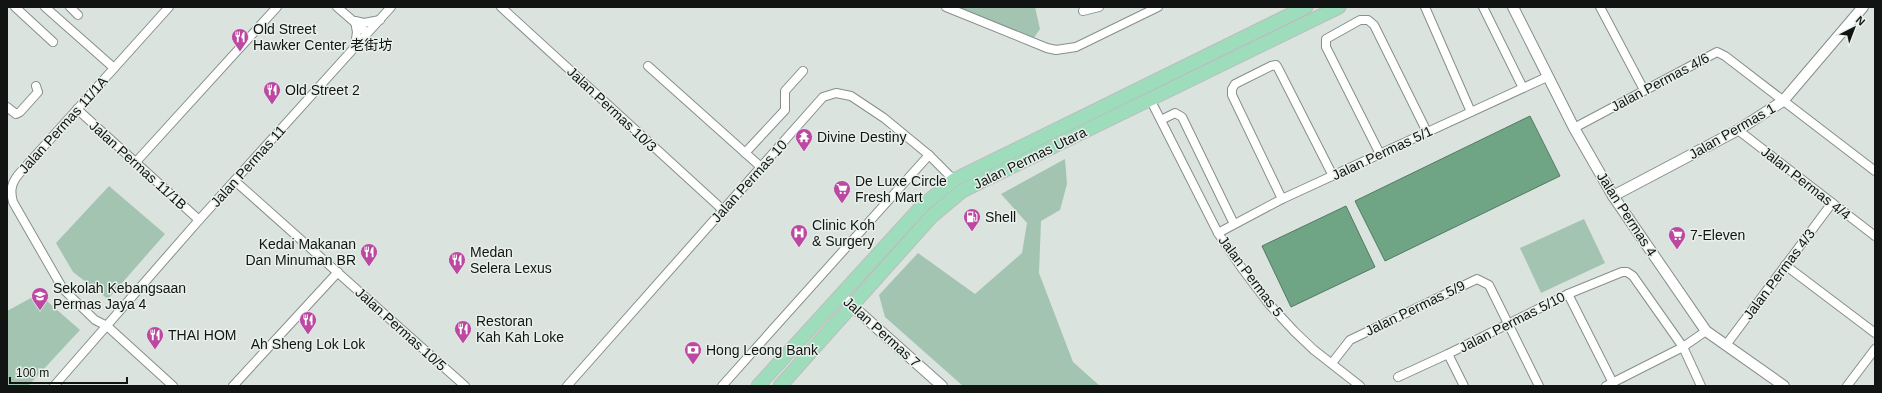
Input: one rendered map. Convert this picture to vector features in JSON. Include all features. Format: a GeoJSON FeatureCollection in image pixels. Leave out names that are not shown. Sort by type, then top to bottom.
{"type":"FeatureCollection","features":[{"type":"Feature","properties":{"kind":"main road","name":"Jalan Permas Utara"},"geometry":{"type":"LineString","coordinates":[[758,386],[922,206],[954,180],[1306,7]]}},
{"type":"Feature","properties":{"kind":"main road","name":"Jalan Permas Utara"},"geometry":{"type":"LineString","coordinates":[[780,386],[930,217],[962,191],[1339,7]]}},
{"type":"Feature","properties":{"kind":"main road"},"geometry":{"type":"LineString","coordinates":[[758,386],[767,386]]}},
{"type":"Feature","properties":{"kind":"street"},"geometry":{"type":"LineString","coordinates":[[15,7],[53,42]]}},
{"type":"Feature","properties":{"kind":"street"},"geometry":{"type":"LineString","coordinates":[[45,7],[114,68]]}},
{"type":"Feature","properties":{"kind":"street"},"geometry":{"type":"LineString","coordinates":[[70,7],[78,15]]}},
{"type":"Feature","properties":{"kind":"street","name":"Jalan Permas 11/1A"},"geometry":{"type":"LineString","coordinates":[[169,7],[18,175],[11,188],[11,195],[13,202],[63,289],[95,320],[107,326],[173,386]]}},
{"type":"Feature","properties":{"kind":"street"},"geometry":{"type":"LineString","coordinates":[[136,163],[277,7]]}},
{"type":"Feature","properties":{"kind":"street"},"geometry":{"type":"LineString","coordinates":[[337,7],[355,21],[367,33]]}},
{"type":"Feature","properties":{"kind":"street","name":"Jalan Permas 11"},"geometry":{"type":"LineString","coordinates":[[54,386],[199,220],[392,7]]}},
{"type":"Feature","properties":{"kind":"street","name":"Jalan Permas 10/3"},"geometry":{"type":"LineString","coordinates":[[501,7],[723,210]]}},
{"type":"Feature","properties":{"kind":"street"},"geometry":{"type":"LineString","coordinates":[[946,7],[1047,48],[1056,50],[1076,47],[1158,7]]}},
{"type":"Feature","properties":{"kind":"street"},"geometry":{"type":"LineString","coordinates":[[1083,11],[1099,7]]}},
{"type":"Feature","properties":{"kind":"street"},"geometry":{"type":"LineString","coordinates":[[1425,7],[1471,112]]}},
{"type":"Feature","properties":{"kind":"street"},"geometry":{"type":"LineString","coordinates":[[1483,7],[1523,88]]}},
{"type":"Feature","properties":{"kind":"street","name":"Jalan Permas 4"},"geometry":{"type":"LineString","coordinates":[[1513,7],[1547,77],[1613,196],[1706,331],[1784,386]]}},
{"type":"Feature","properties":{"kind":"street"},"geometry":{"type":"LineString","coordinates":[[1600,7],[1644,90]]}},
{"type":"Feature","properties":{"kind":"street","name":"Jalan Permas 1"},"geometry":{"type":"LineString","coordinates":[[1613,196],[1738,130],[1783,101],[1863,7]]}},
{"type":"Feature","properties":{"kind":"street"},"geometry":{"type":"LineString","coordinates":[[355,21],[364,23],[380,20]]}},
{"type":"Feature","properties":{"kind":"street"},"geometry":{"type":"LineString","coordinates":[[1380,154],[1326,47],[1326,39],[1360,20],[1368,20],[1374,25],[1427,132]]}},
{"type":"Feature","properties":{"kind":"street"},"geometry":{"type":"LineString","coordinates":[[355,21],[357,32],[355,47]]}},
{"type":"Feature","properties":{"kind":"street","name":"Jalan Permas 4/6"},"geometry":{"type":"LineString","coordinates":[[1574,128],[1717,52],[1725,56],[1783,101]]}},
{"type":"Feature","properties":{"kind":"street"},"geometry":{"type":"LineString","coordinates":[[1282,199],[1232,96],[1232,89],[1235,84],[1276,65],[1333,176]]}},
{"type":"Feature","properties":{"kind":"street"},"geometry":{"type":"LineString","coordinates":[[648,66],[761,167]]}},
{"type":"Feature","properties":{"kind":"street"},"geometry":{"type":"LineString","coordinates":[[746,153],[785,110],[785,91],[803,71]]}},
{"type":"Feature","properties":{"kind":"street","name":"Jalan Permas 5/1"},"geometry":{"type":"LineString","coordinates":[[1218,233],[1282,199],[1547,77]]}},
{"type":"Feature","properties":{"kind":"street"},"geometry":{"type":"LineString","coordinates":[[7,107],[16,114],[20,112],[38,92],[36,86]]}},
{"type":"Feature","properties":{"kind":"street","name":"Jalan Permas 10"},"geometry":{"type":"LineString","coordinates":[[570,385],[823,97],[836,93],[851,96],[884,118],[929,155],[954,180]]}},
{"type":"Feature","properties":{"kind":"street","name":"Jalan Permas 5"},"geometry":{"type":"LineString","coordinates":[[1150,99],[1218,233],[1241,267],[1269,304],[1294,331],[1314,350],[1332,363],[1357,385]]}},
{"type":"Feature","properties":{"kind":"street"},"geometry":{"type":"LineString","coordinates":[[1783,101],[1875,171]]}},
{"type":"Feature","properties":{"kind":"street","name":"Jalan Permas 11/1B"},"geometry":{"type":"LineString","coordinates":[[77,109],[199,220]]}},
{"type":"Feature","properties":{"kind":"street"},"geometry":{"type":"LineString","coordinates":[[1161,120],[1175,113],[1182,117],[1234,224]]}},
{"type":"Feature","properties":{"kind":"street","name":"Jalan Permas 4/4"},"geometry":{"type":"LineString","coordinates":[[1738,130],[1875,236]]}},
{"type":"Feature","properties":{"kind":"street"},"geometry":{"type":"LineString","coordinates":[[722,386],[929,155]]}},
{"type":"Feature","properties":{"kind":"street","name":"Jalan Permas 10/5"},"geometry":{"type":"LineString","coordinates":[[235,181],[465,386]]}},
{"type":"Feature","properties":{"kind":"street","name":"Jalan Permas 4/3"},"geometry":{"type":"LineString","coordinates":[[1726,345],[1832,203]]}},
{"type":"Feature","properties":{"kind":"street"},"geometry":{"type":"LineString","coordinates":[[1785,265],[1875,333]]}},
{"type":"Feature","properties":{"kind":"street"},"geometry":{"type":"LineString","coordinates":[[233,386],[338,272]]}},
{"type":"Feature","properties":{"kind":"street","name":"Jalan Permas 5/10"},"geometry":{"type":"LineString","coordinates":[[1398,376],[1448,354],[1568,294],[1615,274],[1627,272],[1633,276],[1683,347]]}},
{"type":"Feature","properties":{"kind":"street","name":"Jalan Permas 5/9"},"geometry":{"type":"LineString","coordinates":[[1332,363],[1350,340],[1477,279],[1489,285],[1508,324]]}},
{"type":"Feature","properties":{"kind":"street"},"geometry":{"type":"LineString","coordinates":[[1568,294],[1610,384],[1683,347],[1706,331]]}},
{"type":"Feature","properties":{"kind":"street","name":"Jalan Permas 7"},"geometry":{"type":"LineString","coordinates":[[840,295],[942,386]]}},
{"type":"Feature","properties":{"kind":"street"},"geometry":{"type":"LineString","coordinates":[[1508,324],[1539,386]]}},
{"type":"Feature","properties":{"kind":"street"},"geometry":{"type":"LineString","coordinates":[[1683,347],[1701,386]]}},
{"type":"Feature","properties":{"kind":"street"},"geometry":{"type":"LineString","coordinates":[[1847,386],[1875,349]]}},
{"type":"Feature","properties":{"kind":"street"},"geometry":{"type":"LineString","coordinates":[[1448,354],[1464,386]]}},
{"type":"Feature","properties":{"kind":"shaded area"},"geometry":{"type":"Polygon","coordinates":[[[954,7],[1035,7],[1040,29],[1033,39],[954,7]]]}},
{"type":"Feature","properties":{"kind":"shaded area"},"geometry":{"type":"Polygon","coordinates":[[[1530,116],[1560,176],[1385,261],[1355,201],[1530,116]]]}},
{"type":"Feature","properties":{"kind":"shaded area"},"geometry":{"type":"Polygon","coordinates":[[[1065,159],[1067,184],[1060,210],[1041,221],[1039,273],[1073,362],[1100,386],[963,386],[885,317],[879,295],[918,253],[975,294],[1022,253],[1027,223],[1001,194],[1065,159]]]}},
{"type":"Feature","properties":{"kind":"shaded area"},"geometry":{"type":"Polygon","coordinates":[[[109,186],[165,234],[108,299],[73,272],[56,243],[109,186]]]}},
{"type":"Feature","properties":{"kind":"shaded area"},"geometry":{"type":"Polygon","coordinates":[[[1346,206],[1375,267],[1291,307],[1262,246],[1346,206]]]}},
{"type":"Feature","properties":{"kind":"shaded area"},"geometry":{"type":"Polygon","coordinates":[[[1584,219],[1605,263],[1541,293],[1520,248],[1584,219]]]}},
{"type":"Feature","properties":{"kind":"shaded area"},"geometry":{"type":"Polygon","coordinates":[[[42,292],[48,302],[80,330],[28,386],[7,386],[7,311],[42,292]]]}},
{"type":"Feature","properties":{"kind":"place","name":"Old Street Hawker Center 老街坊"},"geometry":{"type":"Point","coordinates":[240,52]}},
{"type":"Feature","properties":{"kind":"place","name":"Old Street 2"},"geometry":{"type":"Point","coordinates":[272,105]}},
{"type":"Feature","properties":{"kind":"place","name":"Divine Destiny"},"geometry":{"type":"Point","coordinates":[804,152]}},
{"type":"Feature","properties":{"kind":"place","name":"De Luxe Circle Fresh Mart"},"geometry":{"type":"Point","coordinates":[842,204]}},
{"type":"Feature","properties":{"kind":"place","name":"Shell"},"geometry":{"type":"Point","coordinates":[972,232]}},
{"type":"Feature","properties":{"kind":"place","name":"Clinic Koh & Surgery"},"geometry":{"type":"Point","coordinates":[799,248]}},
{"type":"Feature","properties":{"kind":"place","name":"7-Eleven"},"geometry":{"type":"Point","coordinates":[1677,250]}},
{"type":"Feature","properties":{"kind":"place","name":"Kedai Makanan Dan Minuman BR"},"geometry":{"type":"Point","coordinates":[369,267]}},
{"type":"Feature","properties":{"kind":"place","name":"Medan Selera Lexus"},"geometry":{"type":"Point","coordinates":[457,275]}},
{"type":"Feature","properties":{"kind":"place","name":"Sekolah Kebangsaan Permas Jaya 4"},"geometry":{"type":"Point","coordinates":[40,311]}},
{"type":"Feature","properties":{"kind":"place","name":"Ah Sheng Lok Lok"},"geometry":{"type":"Point","coordinates":[308,335]}},
{"type":"Feature","properties":{"kind":"place","name":"Restoran Kah Kah Loke"},"geometry":{"type":"Point","coordinates":[463,344]}},
{"type":"Feature","properties":{"kind":"place","name":"THAI HOM"},"geometry":{"type":"Point","coordinates":[155,350]}},
{"type":"Feature","properties":{"kind":"place","name":"Hong Leong Bank"},"geometry":{"type":"Point","coordinates":[693,365]}}]}
